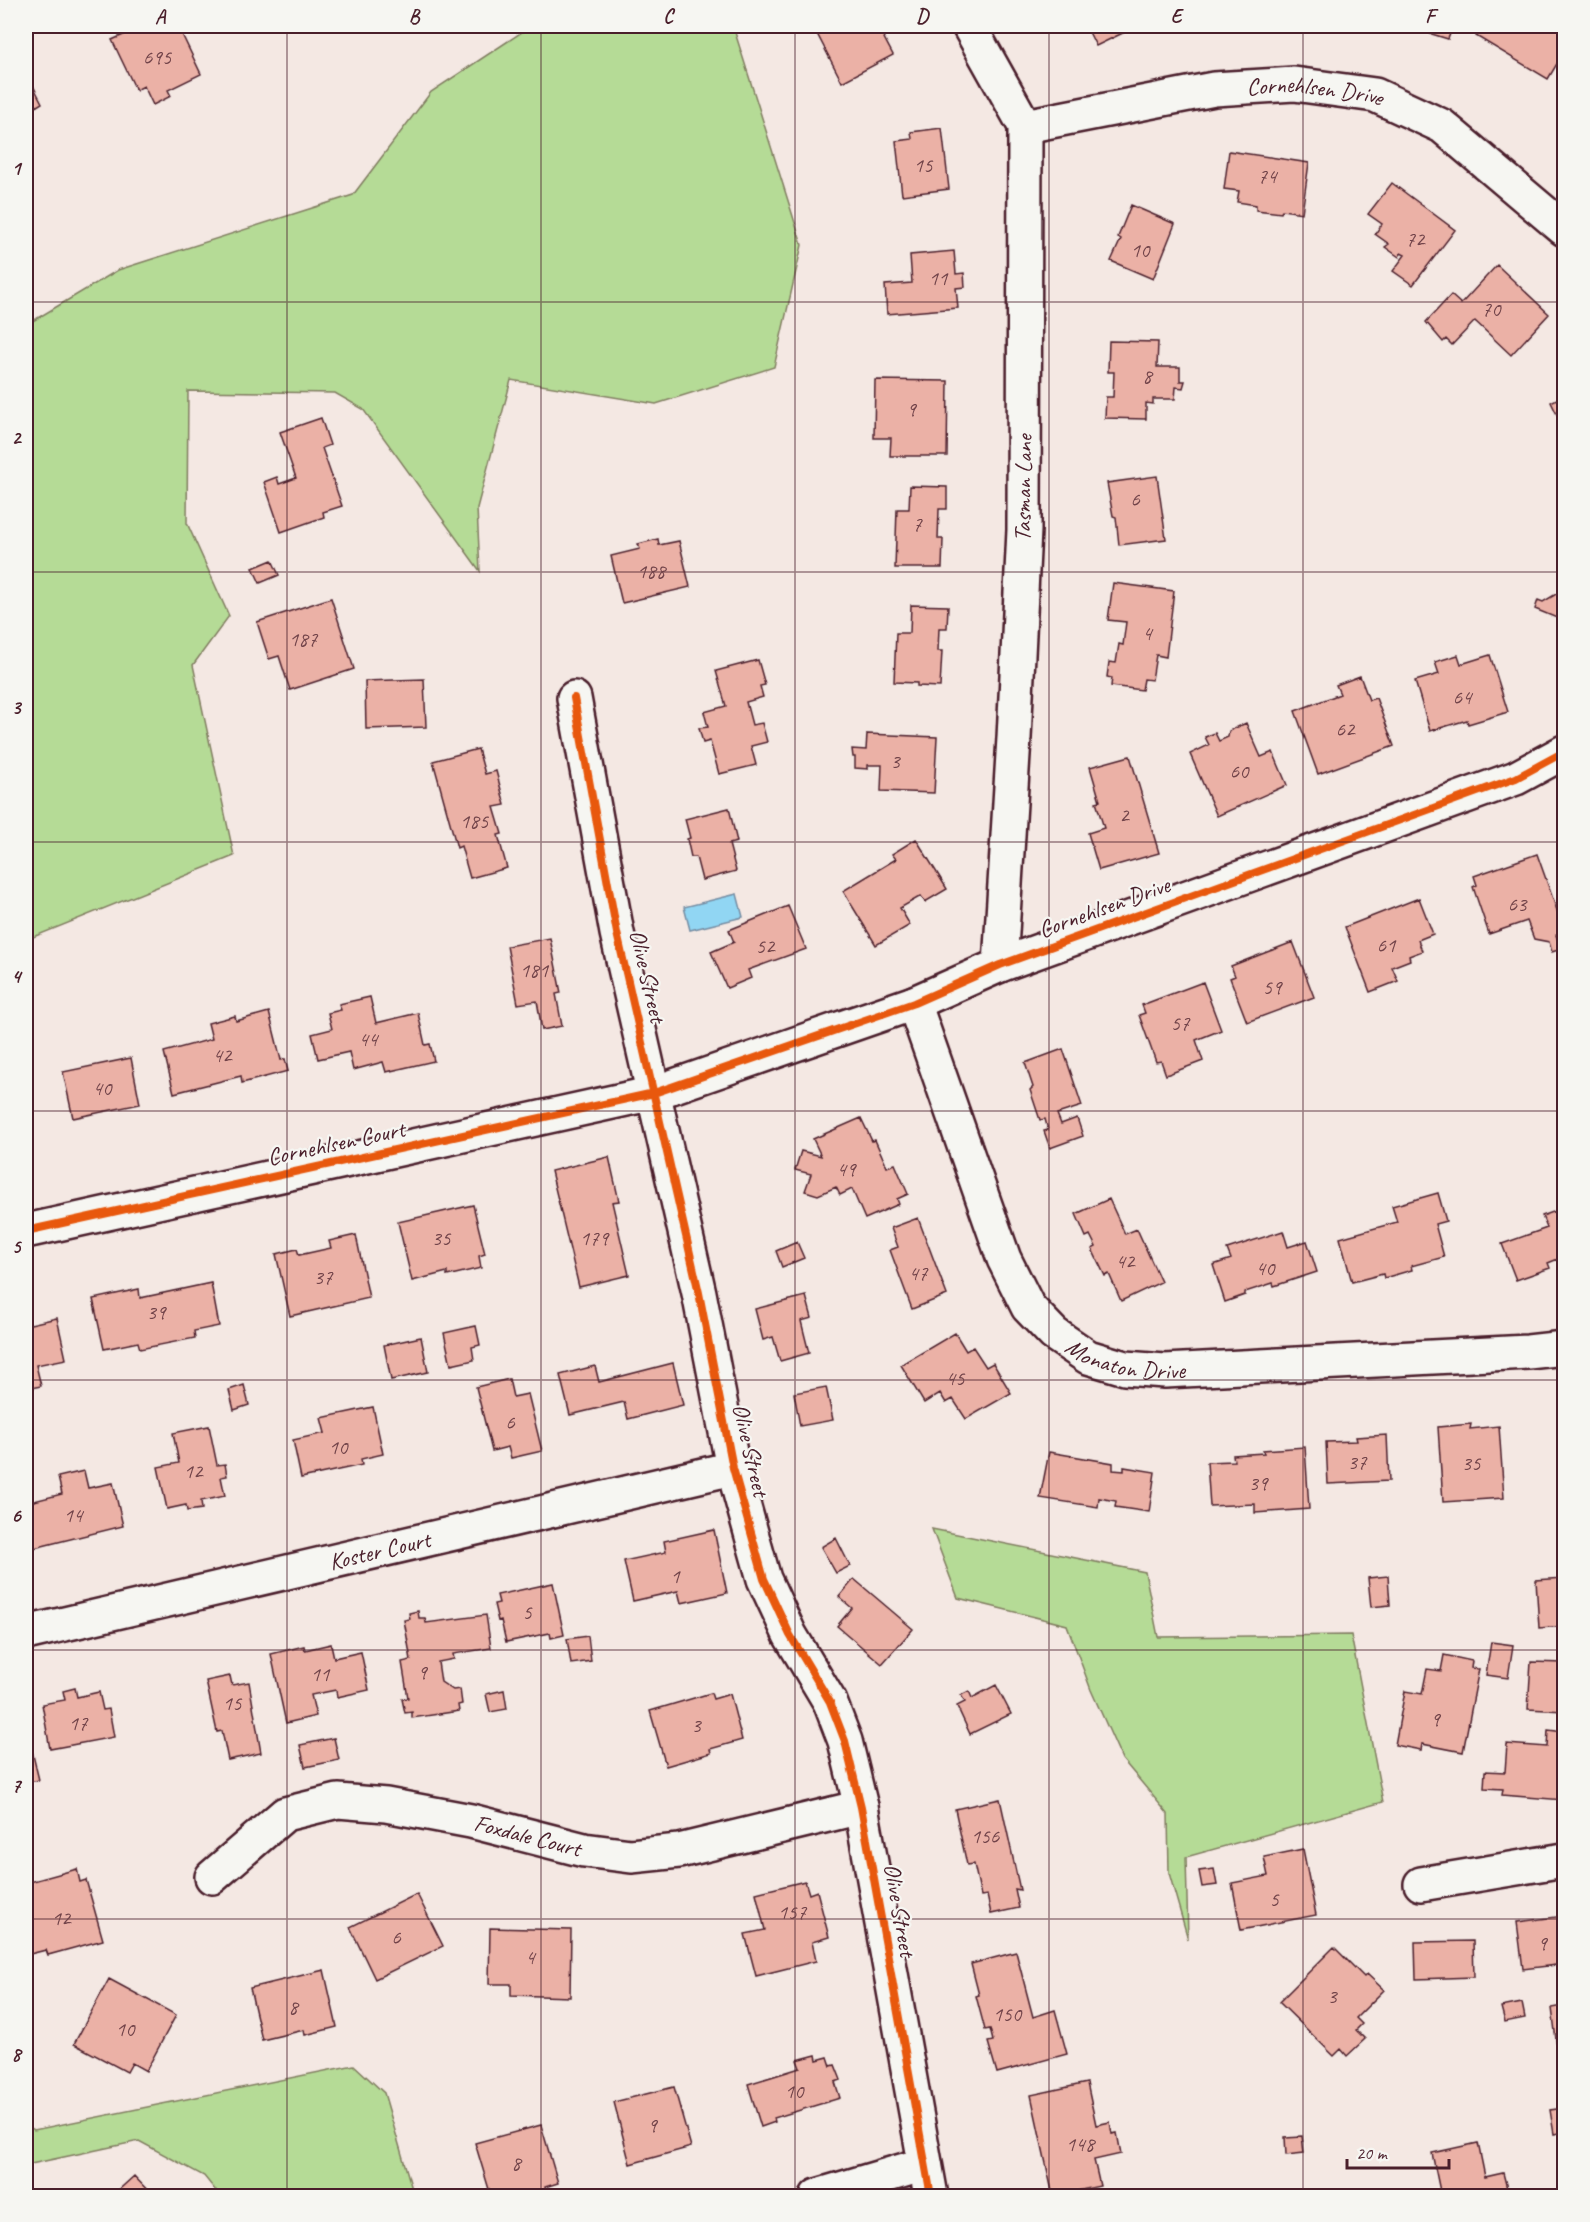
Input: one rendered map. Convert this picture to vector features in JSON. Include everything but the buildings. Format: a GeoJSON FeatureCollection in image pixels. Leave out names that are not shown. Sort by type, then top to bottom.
{"type":"FeatureCollection","features":[{"type":"Feature","properties":{"kind":"street","name":"Tasman Lane"},"geometry":{"type":"LineString","coordinates":[[969,26],[1025,126],[1024,530],[1014,750],[1000,965]]}},
{"type":"Feature","properties":{"kind":"street","name":"Cornehlsen Drive"},"geometry":{"type":"LineString","coordinates":[[1025,126],[1214,88],[1294,84],[1375,95],[1442,126],[1564,229]]}},
{"type":"Feature","properties":{"kind":"street","name":"Olive Street"},"geometry":{"type":"LineString","coordinates":[[574,698],[618,933],[699,1293],[733,1468],[764,1579],[790,1635],[830,1702],[845,1741],[861,1807],[931,2196]]}},
{"type":"Feature","properties":{"kind":"street","name":"Cornehlsen Drive"},"geometry":{"type":"LineString","coordinates":[[654,1092],[914,1003],[1000,965],[1515,778],[1564,752]]}},
{"type":"Feature","properties":{"kind":"street","name":"Monaton Drive"},"geometry":{"type":"LineString","coordinates":[[914,1003],[1004,1259],[1028,1307],[1054,1334],[1088,1358],[1125,1368],[1165,1371],[1528,1352],[1564,1348]]}},
{"type":"Feature","properties":{"kind":"street","name":"Cornehlsen Court"},"geometry":{"type":"LineString","coordinates":[[26,1231],[654,1092]]}},
{"type":"Feature","properties":{"kind":"street","name":"Koster Court"},"geometry":{"type":"LineString","coordinates":[[26,1633],[733,1468]]}},
{"type":"Feature","properties":{"kind":"street","name":"Foxdale Court"},"geometry":{"type":"LineString","coordinates":[[212,1877],[285,1814],[338,1801],[386,1805],[471,1821],[584,1850],[631,1856],[679,1851],[861,1807]]}},
{"type":"Feature","properties":{"kind":"street"},"geometry":{"type":"LineString","coordinates":[[1421,1884],[1564,1860]]}},
{"type":"Feature","properties":{"kind":"street"},"geometry":{"type":"LineString","coordinates":[[818,2196],[925,2164]]}},
{"type":"Feature","properties":{"kind":"green space"},"geometry":{"type":"Polygon","coordinates":[[[531,26],[733,26],[802,245],[774,367],[656,404],[511,380],[477,508],[480,571],[363,409],[335,393],[188,391],[187,523],[229,616],[193,665],[234,856],[26,940],[26,325],[118,270],[353,195],[431,92],[531,26]]]}},
{"type":"Feature","properties":{"kind":"green space"},"geometry":{"type":"Polygon","coordinates":[[[932,1529],[1145,1572],[1158,1637],[1351,1635],[1383,1802],[1186,1857],[1188,1939],[1169,1873],[1168,1814],[1122,1759],[1091,1690],[1067,1625],[958,1598],[932,1529]]]}},
{"type":"Feature","properties":{"kind":"green space"},"geometry":{"type":"Polygon","coordinates":[[[354,2065],[384,2093],[414,2196],[220,2196],[204,2176],[139,2141],[26,2165],[26,2125],[34,2130],[354,2065]]]}},
{"type":"Feature","properties":{"kind":"water"},"geometry":{"type":"Polygon","coordinates":[[[737,894],[743,917],[690,930],[684,907],[737,894]]]}},
{"type":"Feature","properties":{"kind":"cycle path"},"geometry":{"type":"LineString","coordinates":[[574,698],[617,933],[699,1293],[733,1468],[764,1579],[790,1635],[830,1702],[845,1741],[861,1807],[931,2196]]}},
{"type":"Feature","properties":{"kind":"cycle path"},"geometry":{"type":"LineString","coordinates":[[26,1231],[654,1093],[914,1003],[1000,965],[1516,778],[1564,752]]}}]}
